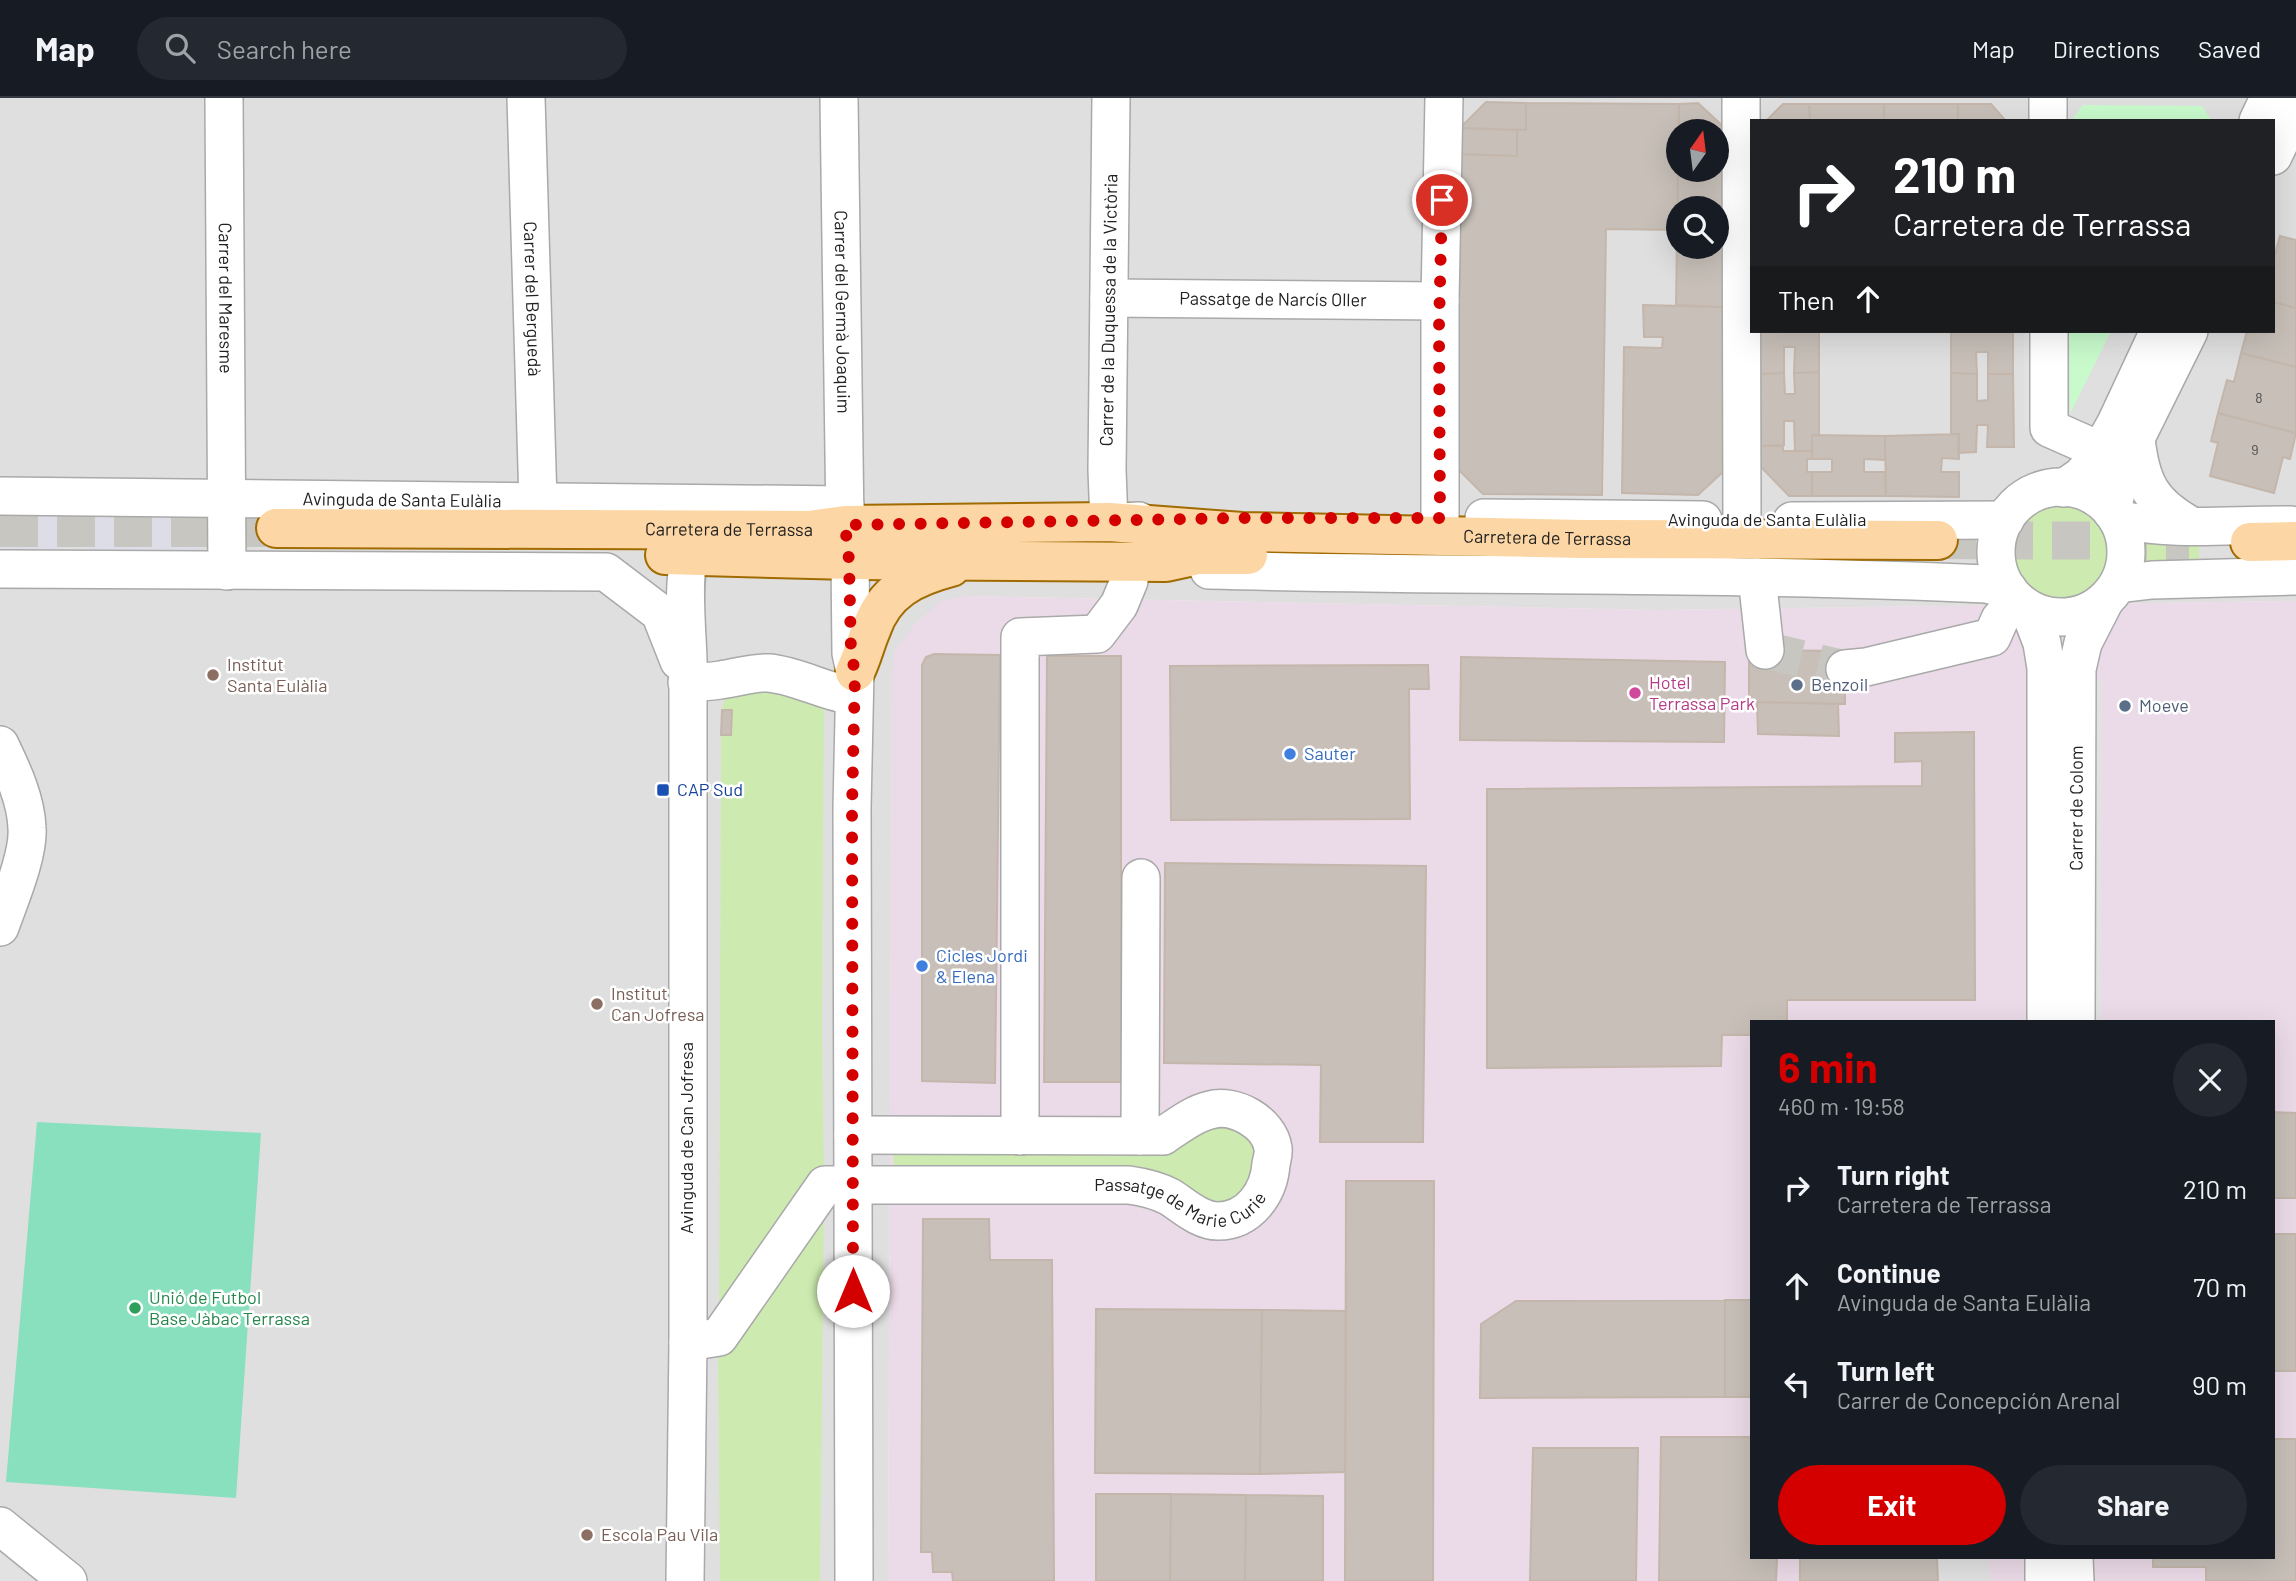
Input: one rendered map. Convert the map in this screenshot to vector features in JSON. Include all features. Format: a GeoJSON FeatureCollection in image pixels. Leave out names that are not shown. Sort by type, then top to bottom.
{"type":"FeatureCollection","features":[{"type":"Feature","properties":{"kind":"main road","name":"Carretera de Terrassa"},"geometry":{"type":"LineString","coordinates":[[1109,522],[831,525],[277,540],[691,556],[831,525],[978,560],[1166,562],[1198,555],[1939,550],[1597,539],[1242,532],[1109,522]]}},
{"type":"Feature","properties":{"kind":"main road"},"geometry":{"type":"LineString","coordinates":[[2296,541],[2251,551],[2296,559]]}},
{"type":"Feature","properties":{"kind":"main road"},"geometry":{"type":"LineString","coordinates":[[855,684],[871,627],[889,598],[913,579],[978,560]]}},
{"type":"Feature","properties":{"kind":"street","name":"Carrer del Maresme"},"geometry":{"type":"LineString","coordinates":[[225,98],[225,497]]}},
{"type":"Feature","properties":{"kind":"street","name":"Carrer del Berguedà"},"geometry":{"type":"LineString","coordinates":[[526,98],[538,502]]}},
{"type":"Feature","properties":{"kind":"street","name":"Carrer del Germà Joaquim"},"geometry":{"type":"LineString","coordinates":[[831,525],[839,98]]}},
{"type":"Feature","properties":{"kind":"street","name":"Carrer de la Duquessa de la Victòria"},"geometry":{"type":"LineString","coordinates":[[1109,522],[1107,470],[1111,98]]}},
{"type":"Feature","properties":{"kind":"street"},"geometry":{"type":"LineString","coordinates":[[1440,518],[1444,98]]}},
{"type":"Feature","properties":{"kind":"street"},"geometry":{"type":"LineString","coordinates":[[1741,98],[1742,521]]}},
{"type":"Feature","properties":{"kind":"street"},"geometry":{"type":"LineString","coordinates":[[2048,98],[2048,119]]}},
{"type":"Feature","properties":{"kind":"street"},"geometry":{"type":"LineString","coordinates":[[2259,119],[2269,98]]}},
{"type":"Feature","properties":{"kind":"street"},"geometry":{"type":"LineString","coordinates":[[2275,152],[2296,109]]}},
{"type":"Feature","properties":{"kind":"street","name":"Passatge de Narcís Oller"},"geometry":{"type":"LineString","coordinates":[[1109,298],[1440,301]]}},
{"type":"Feature","properties":{"kind":"street"},"geometry":{"type":"LineString","coordinates":[[2049,333],[2049,428],[2101,450]]}},
{"type":"Feature","properties":{"kind":"street"},"geometry":{"type":"LineString","coordinates":[[2064,488],[2094,463],[2158,333]]}},
{"type":"Feature","properties":{"kind":"street"},"geometry":{"type":"LineString","coordinates":[[2114,515],[2118,477],[2188,333]]}},
{"type":"Feature","properties":{"kind":"street"},"geometry":{"type":"LineString","coordinates":[[2136,439],[2141,470],[2148,488],[2160,505],[2190,525]]}},
{"type":"Feature","properties":{"kind":"street"},"geometry":{"type":"LineString","coordinates":[[2018,599],[2001,576],[1997,554],[2000,533],[2012,510],[2030,495],[2064,488],[2089,494],[2100,500],[2114,515],[2123,531],[2126,558],[2111,593]]}},
{"type":"Feature","properties":{"kind":"street","name":"Avinguda de Santa Eulàlia"},"geometry":{"type":"LineString","coordinates":[[0,496],[538,502],[831,525]]}},
{"type":"Feature","properties":{"kind":"street"},"geometry":{"type":"LineString","coordinates":[[225,497],[227,571]]}},
{"type":"Feature","properties":{"kind":"street"},"geometry":{"type":"LineString","coordinates":[[2114,515],[2142,525],[2296,525]]}},
{"type":"Feature","properties":{"kind":"street","name":"Avinguda de Santa Eulàlia"},"geometry":{"type":"LineString","coordinates":[[1109,522],[1244,518],[2006,520]]}},
{"type":"Feature","properties":{"kind":"street"},"geometry":{"type":"LineString","coordinates":[[691,556],[710,545],[782,540],[831,525],[855,684],[852,808],[854,1581]]}},
{"type":"Feature","properties":{"kind":"street"},"geometry":{"type":"LineString","coordinates":[[602,554],[628,565],[659,584],[686,613]]}},
{"type":"Feature","properties":{"kind":"street","name":"Avinguda de Can Jofresa"},"geometry":{"type":"LineString","coordinates":[[685,1581],[688,1342],[686,572],[691,556]]}},
{"type":"Feature","properties":{"kind":"street"},"geometry":{"type":"LineString","coordinates":[[1166,562],[1198,570],[1757,576],[1986,584],[2052,616],[2076,616],[2091,611],[2111,593],[2152,580],[2296,576]]}},
{"type":"Feature","properties":{"kind":"street"},"geometry":{"type":"LineString","coordinates":[[0,569],[606,572],[660,613],[687,682],[719,681],[751,673],[771,673],[836,694],[855,684]]}},
{"type":"Feature","properties":{"kind":"street"},"geometry":{"type":"LineString","coordinates":[[1757,576],[1765,650]]}},
{"type":"Feature","properties":{"kind":"street"},"geometry":{"type":"LineString","coordinates":[[1020,1136],[1020,637],[1097,634],[1119,606],[1129,581]]}},
{"type":"Feature","properties":{"kind":"street","name":"Carrer de Colom"},"geometry":{"type":"LineString","coordinates":[[2076,1020],[2077,669],[2083,643],[2111,593]]}},
{"type":"Feature","properties":{"kind":"street"},"geometry":{"type":"LineString","coordinates":[[1845,669],[1866,667],[1992,637],[2000,619],[2018,599]]}},
{"type":"Feature","properties":{"kind":"street","name":"Carrer de Colom"},"geometry":{"type":"LineString","coordinates":[[2018,599],[2042,643],[2046,668],[2046,1020]]}},
{"type":"Feature","properties":{"kind":"street"},"geometry":{"type":"LineString","coordinates":[[0,745],[25,807],[28,830],[25,848],[0,927]]}},
{"type":"Feature","properties":{"kind":"street"},"geometry":{"type":"LineString","coordinates":[[1140,1136],[1141,878]]}},
{"type":"Feature","properties":{"kind":"street","name":"Passatge de Marie Curie"},"geometry":{"type":"LineString","coordinates":[[853,1135],[1163,1136],[1195,1115],[1213,1109],[1242,1113],[1266,1133],[1273,1148],[1271,1176],[1261,1197],[1244,1213],[1220,1221],[1208,1220],[1159,1192],[1129,1185],[853,1185]]}},
{"type":"Feature","properties":{"kind":"street"},"geometry":{"type":"LineString","coordinates":[[688,1342],[719,1337],[825,1185],[853,1185]]}},
{"type":"Feature","properties":{"kind":"street"},"geometry":{"type":"LineString","coordinates":[[0,1525],[68,1581]]}},
{"type":"Feature","properties":{"kind":"street"},"geometry":{"type":"LineString","coordinates":[[2043,1581],[2044,1559]]}},
{"type":"Feature","properties":{"kind":"street"},"geometry":{"type":"LineString","coordinates":[[2074,1559],[2075,1581]]}},
{"type":"Feature","properties":{"kind":"shaded area"},"geometry":{"type":"Polygon","coordinates":[[[0,98],[2296,98],[2296,601],[1657,610],[964,596],[892,683],[888,1581],[0,1581],[0,98]]]}},
{"type":"Feature","properties":{"kind":"shaded area"},"geometry":{"type":"Polygon","coordinates":[[[2024,333],[2041,333],[2041,432],[2024,427],[2024,333]]]}},
{"type":"Feature","properties":{"kind":"shaded area"},"geometry":{"type":"Polygon","coordinates":[[[0,507],[198,515],[200,555],[86,565],[86,544],[3,558],[3,547],[8,547],[8,544],[0,544],[0,507]]]}},
{"type":"Feature","properties":{"kind":"shaded area"},"geometry":{"type":"Polygon","coordinates":[[[964,596],[1657,610],[2296,601],[2296,1581],[888,1581],[892,683],[894,653],[915,624],[941,601],[964,596]]]}},
{"type":"Feature","properties":{"kind":"shaded area"},"geometry":{"type":"Polygon","coordinates":[[[2091,677],[2102,682],[2101,1020],[2091,1020],[2091,677]]]}},
{"type":"Feature","properties":{"kind":"shaded area"},"geometry":{"type":"Polygon","coordinates":[[[0,1553],[34,1581],[0,1581],[0,1553]]]}},
{"type":"Feature","properties":{"kind":"shaded area"},"geometry":{"type":"Polygon","coordinates":[[[1937,1559],[1988,1559],[1991,1581],[1938,1581],[1937,1559]]]}},
{"type":"Feature","properties":{"kind":"green space"},"geometry":{"type":"Polygon","coordinates":[[[2083,105],[2202,106],[2211,119],[2072,119],[2083,105]]]}},
{"type":"Feature","properties":{"kind":"green space"},"geometry":{"type":"Polygon","coordinates":[[[2069,333],[2110,333],[2070,414],[2069,333]]]}},
{"type":"Feature","properties":{"kind":"green space"},"geometry":{"type":"Polygon","coordinates":[[[2061,504],[2079,508],[2095,518],[2105,534],[2109,552],[2105,570],[2095,586],[2079,596],[2061,600],[2043,596],[2027,586],[2017,570],[2013,552],[2017,534],[2027,518],[2043,508],[2061,504]]]}},
{"type":"Feature","properties":{"kind":"green space"},"geometry":{"type":"Polygon","coordinates":[[[2199,532],[2199,571],[2145,566],[2140,552],[2144,539],[2199,532]]]}},
{"type":"Feature","properties":{"kind":"green space"},"geometry":{"type":"Polygon","coordinates":[[[751,684],[824,703],[824,1173],[719,1324],[721,735],[732,710],[722,710],[728,695],[751,684]]]}},
{"type":"Feature","properties":{"kind":"green space"},"geometry":{"type":"Polygon","coordinates":[[[1222,1121],[1256,1142],[1254,1186],[1224,1204],[894,1170],[893,1151],[1222,1121]]]}},
{"type":"Feature","properties":{"kind":"green space","name":"Unió de Futbol Base Jàbac Terrassa"},"geometry":{"type":"Polygon","coordinates":[[[37,1122],[261,1133],[236,1498],[6,1482],[37,1122]]]}},
{"type":"Feature","properties":{"kind":"green space"},"geometry":{"type":"Polygon","coordinates":[[[824,1208],[820,1581],[720,1581],[718,1357],[824,1208]]]}},
{"type":"Feature","properties":{"kind":"building"},"geometry":{"type":"Polygon","coordinates":[[[1486,102],[1526,103],[1526,130],[1460,128],[1486,102]]]}},
{"type":"Feature","properties":{"kind":"building"},"geometry":{"type":"Polygon","coordinates":[[[1526,103],[1679,104],[1679,119],[1666,119],[1666,182],[1678,182],[1678,196],[1666,196],[1666,230],[1606,229],[1602,495],[1483,494],[1456,467],[1459,154],[1517,156],[1517,130],[1526,130],[1526,103]]]}},
{"type":"Feature","properties":{"kind":"building"},"geometry":{"type":"Polygon","coordinates":[[[1698,103],[1715,119],[1679,119],[1679,104],[1698,103]]]}},
{"type":"Feature","properties":{"kind":"building"},"geometry":{"type":"Polygon","coordinates":[[[1783,104],[1809,104],[1810,119],[1768,119],[1783,104]]]}},
{"type":"Feature","properties":{"kind":"building"},"geometry":{"type":"Polygon","coordinates":[[[1809,104],[1884,104],[1884,119],[1810,119],[1809,104]]]}},
{"type":"Feature","properties":{"kind":"building"},"geometry":{"type":"Polygon","coordinates":[[[1884,104],[1958,104],[1958,119],[1884,119],[1884,104]]]}},
{"type":"Feature","properties":{"kind":"building"},"geometry":{"type":"Polygon","coordinates":[[[1958,104],[1991,104],[2004,119],[1958,119],[1958,104]]]}},
{"type":"Feature","properties":{"kind":"building"},"geometry":{"type":"Polygon","coordinates":[[[1460,128],[1517,130],[1517,156],[1459,154],[1460,128]]]}},
{"type":"Feature","properties":{"kind":"building"},"geometry":{"type":"Polygon","coordinates":[[[1678,182],[1725,182],[1725,196],[1678,196],[1678,182]]]}},
{"type":"Feature","properties":{"kind":"building"},"geometry":{"type":"Polygon","coordinates":[[[2280,236],[2296,240],[2296,308],[2275,303],[2275,254],[2280,236]]]}},
{"type":"Feature","properties":{"kind":"building"},"geometry":{"type":"Polygon","coordinates":[[[1677,259],[1724,259],[1723,307],[1676,305],[1677,259]]]}},
{"type":"Feature","properties":{"kind":"building"},"geometry":{"type":"Polygon","coordinates":[[[2275,303],[2296,308],[2296,367],[2241,353],[2246,333],[2275,333],[2275,303]]]}},
{"type":"Feature","properties":{"kind":"building"},"geometry":{"type":"Polygon","coordinates":[[[1643,305],[1723,307],[1725,470],[1698,495],[1622,493],[1624,347],[1662,348],[1663,337],[1644,337],[1643,305]]]}},
{"type":"Feature","properties":{"kind":"building"},"geometry":{"type":"Polygon","coordinates":[[[1760,333],[1819,333],[1819,372],[1794,373],[1795,347],[1784,347],[1784,373],[1760,374],[1760,333]]]}},
{"type":"Feature","properties":{"kind":"building"},"geometry":{"type":"Polygon","coordinates":[[[1951,333],[2013,333],[2013,374],[1988,374],[1988,352],[1976,352],[1977,374],[1951,373],[1951,333]]]}},
{"type":"Feature","properties":{"kind":"building"},"geometry":{"type":"Polygon","coordinates":[[[2241,353],[2296,367],[2296,433],[2218,413],[2227,380],[2234,382],[2241,353]]]}},
{"type":"Feature","properties":{"kind":"building"},"geometry":{"type":"Polygon","coordinates":[[[1819,372],[1819,435],[1812,435],[1812,451],[1795,451],[1794,421],[1784,421],[1784,445],[1761,446],[1760,374],[1784,373],[1785,394],[1795,394],[1794,373],[1819,372]]]}},
{"type":"Feature","properties":{"kind":"building"},"geometry":{"type":"Polygon","coordinates":[[[1951,373],[1977,374],[1977,401],[1988,400],[1988,374],[2013,374],[2014,447],[1987,447],[1988,425],[1977,425],[1976,452],[1958,453],[1959,434],[1951,434],[1951,373]]]}},
{"type":"Feature","properties":{"kind":"building"},"geometry":{"type":"Polygon","coordinates":[[[2218,413],[2296,433],[2290,459],[2283,457],[2274,493],[2210,476],[2218,443],[2211,441],[2218,413]]]}},
{"type":"Feature","properties":{"kind":"building"},"geometry":{"type":"Polygon","coordinates":[[[1959,434],[1959,459],[1942,458],[1941,472],[1959,472],[1959,497],[1886,496],[1885,436],[1959,434]]]}},
{"type":"Feature","properties":{"kind":"building"},"geometry":{"type":"Polygon","coordinates":[[[1812,435],[1885,436],[1885,460],[1864,459],[1864,472],[1885,472],[1886,496],[1812,496],[1812,472],[1832,472],[1832,459],[1812,459],[1812,435]]]}},
{"type":"Feature","properties":{"kind":"building"},"geometry":{"type":"Polygon","coordinates":[[[1761,446],[1783,446],[1783,451],[1812,451],[1812,459],[1807,459],[1807,472],[1812,472],[1812,496],[1789,496],[1759,465],[1761,446]]]}},
{"type":"Feature","properties":{"kind":"building","name":"Benzoil"},"geometry":{"type":"Polygon","coordinates":[[[1749,650],[1845,651],[1845,704],[1749,702],[1749,650]]]}},
{"type":"Feature","properties":{"kind":"building"},"geometry":{"type":"Polygon","coordinates":[[[934,654],[1000,655],[995,1083],[922,1081],[922,665],[926,657],[934,654]]]}},
{"type":"Feature","properties":{"kind":"building"},"geometry":{"type":"Polygon","coordinates":[[[1047,656],[1121,656],[1121,1082],[1044,1082],[1047,656]]]}},
{"type":"Feature","properties":{"kind":"building"},"geometry":{"type":"Polygon","coordinates":[[[1461,657],[1725,662],[1724,742],[1460,740],[1461,657]]]}},
{"type":"Feature","properties":{"kind":"building","name":"Sauter"},"geometry":{"type":"Polygon","coordinates":[[[1428,665],[1429,689],[1409,689],[1410,819],[1171,820],[1170,666],[1428,665]]]}},
{"type":"Feature","properties":{"kind":"building"},"geometry":{"type":"Polygon","coordinates":[[[1757,702],[1838,704],[1839,736],[1758,734],[1757,702]]]}},
{"type":"Feature","properties":{"kind":"building"},"geometry":{"type":"Polygon","coordinates":[[[722,710],[732,710],[731,735],[721,735],[722,710]]]}},
{"type":"Feature","properties":{"kind":"building"},"geometry":{"type":"Polygon","coordinates":[[[1974,732],[1975,1000],[1787,1000],[1787,1020],[1750,1020],[1750,1035],[1722,1035],[1721,1066],[1487,1068],[1487,789],[1922,786],[1922,761],[1895,762],[1895,733],[1974,732]]]}},
{"type":"Feature","properties":{"kind":"building"},"geometry":{"type":"Polygon","coordinates":[[[1165,863],[1426,866],[1423,1142],[1320,1142],[1321,1065],[1164,1063],[1165,863]]]}},
{"type":"Feature","properties":{"kind":"building"},"geometry":{"type":"Polygon","coordinates":[[[2275,1112],[2296,1113],[2296,1198],[2275,1198],[2275,1112]]]}},
{"type":"Feature","properties":{"kind":"building"},"geometry":{"type":"Polygon","coordinates":[[[1346,1181],[1434,1181],[1433,1581],[1345,1581],[1346,1181]]]}},
{"type":"Feature","properties":{"kind":"building"},"geometry":{"type":"Polygon","coordinates":[[[923,1219],[989,1219],[990,1260],[1052,1260],[1054,1581],[953,1581],[952,1572],[933,1572],[932,1552],[921,1552],[923,1219]]]}},
{"type":"Feature","properties":{"kind":"building"},"geometry":{"type":"Polygon","coordinates":[[[2275,1234],[2296,1234],[2296,1371],[2275,1371],[2275,1234]]]}},
{"type":"Feature","properties":{"kind":"building"},"geometry":{"type":"Polygon","coordinates":[[[1725,1300],[1725,1397],[1480,1398],[1481,1324],[1516,1301],[1725,1300]]]}},
{"type":"Feature","properties":{"kind":"building"},"geometry":{"type":"Polygon","coordinates":[[[1725,1300],[1750,1300],[1750,1397],[1725,1397],[1725,1300]]]}},
{"type":"Feature","properties":{"kind":"building"},"geometry":{"type":"Polygon","coordinates":[[[1096,1309],[1262,1310],[1260,1474],[1095,1473],[1096,1309]]]}},
{"type":"Feature","properties":{"kind":"building"},"geometry":{"type":"Polygon","coordinates":[[[1262,1310],[1346,1311],[1345,1472],[1260,1474],[1262,1310]]]}},
{"type":"Feature","properties":{"kind":"building"},"geometry":{"type":"Polygon","coordinates":[[[1661,1437],[1750,1437],[1750,1559],[1777,1559],[1776,1581],[1659,1581],[1661,1437]]]}},
{"type":"Feature","properties":{"kind":"building"},"geometry":{"type":"Polygon","coordinates":[[[2275,1439],[2296,1439],[2296,1581],[2206,1581],[2206,1567],[2153,1567],[2153,1559],[2275,1559],[2275,1439]]]}},
{"type":"Feature","properties":{"kind":"building"},"geometry":{"type":"Polygon","coordinates":[[[1533,1448],[1638,1448],[1636,1581],[1530,1581],[1533,1448]]]}},
{"type":"Feature","properties":{"kind":"building"},"geometry":{"type":"Polygon","coordinates":[[[1096,1494],[1171,1494],[1170,1581],[1096,1581],[1096,1494]]]}},
{"type":"Feature","properties":{"kind":"building"},"geometry":{"type":"Polygon","coordinates":[[[1171,1494],[1246,1495],[1245,1581],[1170,1581],[1171,1494]]]}},
{"type":"Feature","properties":{"kind":"building"},"geometry":{"type":"Polygon","coordinates":[[[1246,1495],[1323,1496],[1323,1581],[1245,1581],[1246,1495]]]}},
{"type":"Feature","properties":{"kind":"building"},"geometry":{"type":"Polygon","coordinates":[[[1800,1559],[1937,1559],[1938,1581],[1800,1581],[1800,1559]]]}},
{"type":"Feature","properties":{"kind":"tunnel"},"geometry":{"type":"LineString","coordinates":[[0,528],[276,528]]}},
{"type":"Feature","properties":{"kind":"tunnel"},"geometry":{"type":"LineString","coordinates":[[1938,540],[2189,541]]}},
{"type":"Feature","properties":{"kind":"tunnel"},"geometry":{"type":"LineString","coordinates":[[1765,650],[1845,669]]}},
{"type":"Feature","properties":{"kind":"place","name":"Institut Santa Eulàlia"},"geometry":{"type":"Point","coordinates":[213,675]}},
{"type":"Feature","properties":{"kind":"place","name":"Benzoil"},"geometry":{"type":"Point","coordinates":[1797,685]}},
{"type":"Feature","properties":{"kind":"place","name":"Hotel Terrassa Park"},"geometry":{"type":"Point","coordinates":[1635,693]}},
{"type":"Feature","properties":{"kind":"place","name":"Moeve"},"geometry":{"type":"Point","coordinates":[2125,706]}},
{"type":"Feature","properties":{"kind":"place","name":"Sauter"},"geometry":{"type":"Point","coordinates":[1290,754]}},
{"type":"Feature","properties":{"kind":"place","name":"CAP Sud"},"geometry":{"type":"Point","coordinates":[663,790]}},
{"type":"Feature","properties":{"kind":"place","name":"Cicles Jordi & Elena"},"geometry":{"type":"Point","coordinates":[922,966]}},
{"type":"Feature","properties":{"kind":"place","name":"Institut Can Jofresa"},"geometry":{"type":"Point","coordinates":[597,1004]}},
{"type":"Feature","properties":{"kind":"place","name":"Unió de Futbol Base Jàbac Terrassa"},"geometry":{"type":"Point","coordinates":[135,1308]}},
{"type":"Feature","properties":{"kind":"place","name":"Escola Pau Vila"},"geometry":{"type":"Point","coordinates":[587,1535]}},
{"type":"Feature","properties":{"kind":"route"},"geometry":{"type":"LineString","coordinates":[[853,1291],[852,808],[855,672],[851,653],[849,560],[845,525],[1244,518],[1440,518],[1439,327],[1442,200]]}}]}
